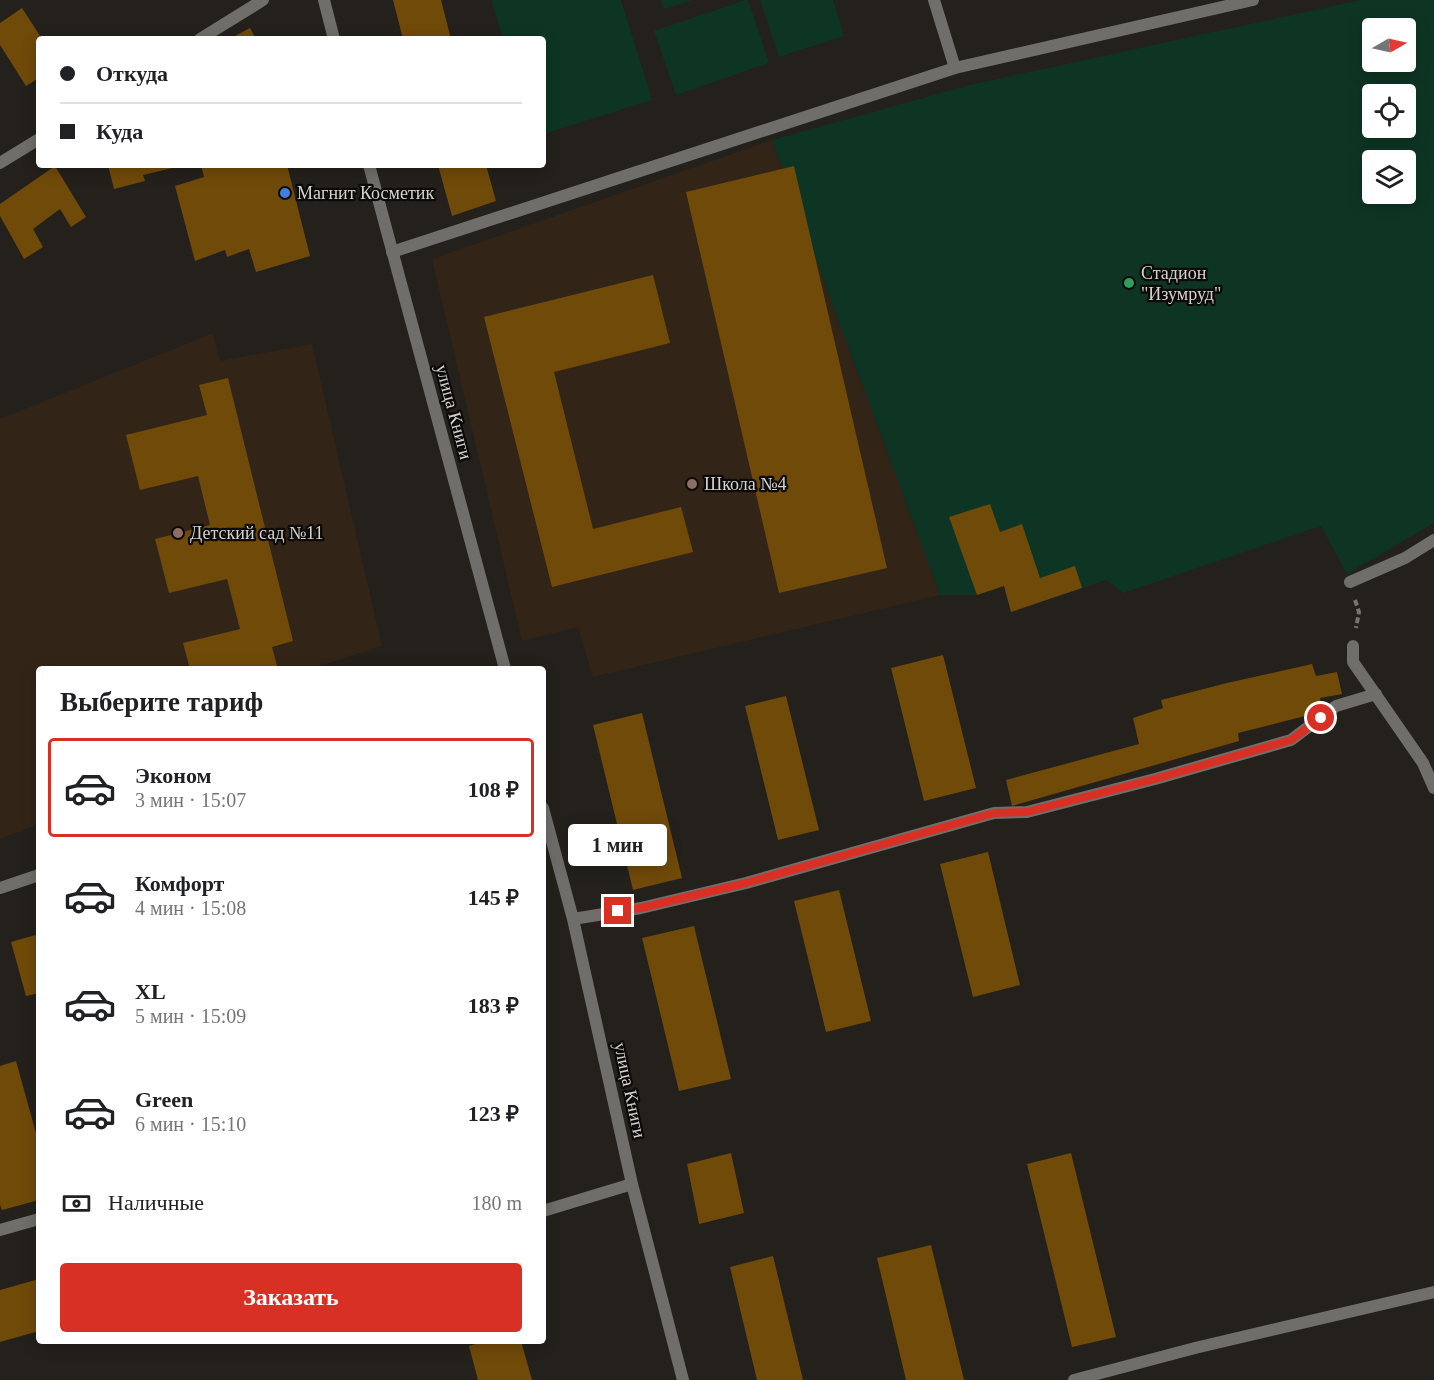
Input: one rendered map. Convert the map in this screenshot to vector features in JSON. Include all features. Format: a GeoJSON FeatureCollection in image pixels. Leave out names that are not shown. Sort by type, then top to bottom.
{"type":"FeatureCollection","features":[{"type":"Feature","properties":{"kind":"street"},"geometry":{"type":"LineString","coordinates":[[205,36],[263,0]]}},
{"type":"Feature","properties":{"kind":"street"},"geometry":{"type":"LineString","coordinates":[[324,0],[333,36]]}},
{"type":"Feature","properties":{"kind":"street"},"geometry":{"type":"LineString","coordinates":[[934,0],[955,68]]}},
{"type":"Feature","properties":{"kind":"street"},"geometry":{"type":"LineString","coordinates":[[392,252],[955,68],[1253,0]]}},
{"type":"Feature","properties":{"kind":"street"},"geometry":{"type":"LineString","coordinates":[[0,163],[36,141]]}},
{"type":"Feature","properties":{"kind":"street","name":"улица Книги"},"geometry":{"type":"LineString","coordinates":[[370,168],[504,666]]}},
{"type":"Feature","properties":{"kind":"street"},"geometry":{"type":"LineString","coordinates":[[1350,582],[1405,558],[1434,540]]}},
{"type":"Feature","properties":{"kind":"street"},"geometry":{"type":"LineString","coordinates":[[1353,646],[1353,662],[1423,763],[1434,788]]}},
{"type":"Feature","properties":{"kind":"street"},"geometry":{"type":"LineString","coordinates":[[573,919],[641,908],[746,883],[994,813],[1027,812],[1155,779],[1291,740],[1336,706],[1376,694]]}},
{"type":"Feature","properties":{"kind":"street","name":"улица Книги"},"geometry":{"type":"LineString","coordinates":[[546,819],[573,919],[632,1184],[683,1380]]}},
{"type":"Feature","properties":{"kind":"street"},"geometry":{"type":"LineString","coordinates":[[0,888],[36,876]]}},
{"type":"Feature","properties":{"kind":"street"},"geometry":{"type":"LineString","coordinates":[[546,1210],[632,1184]]}},
{"type":"Feature","properties":{"kind":"street"},"geometry":{"type":"LineString","coordinates":[[0,1230],[36,1220]]}},
{"type":"Feature","properties":{"kind":"street"},"geometry":{"type":"LineString","coordinates":[[1074,1380],[1195,1348],[1434,1292]]}},
{"type":"Feature","properties":{"kind":"path"},"geometry":{"type":"LineString","coordinates":[[1350,582],[1359,612],[1353,646]]}},
{"type":"Feature","properties":{"kind":"shaded area","name":"Школа №4"},"geometry":{"type":"Polygon","coordinates":[[[772,140],[940,595],[593,677],[578,627],[522,641],[432,259],[772,140]]]}},
{"type":"Feature","properties":{"kind":"shaded area","name":"Детский сад №11"},"geometry":{"type":"Polygon","coordinates":[[[213,333],[220,361],[312,344],[382,646],[319,666],[36,666],[36,825],[0,839],[0,419],[213,333]]]}},
{"type":"Feature","properties":{"kind":"green space"},"geometry":{"type":"Polygon","coordinates":[[[491,0],[621,0],[652,100],[546,133],[546,36],[502,36],[491,0]]]}},
{"type":"Feature","properties":{"kind":"green space"},"geometry":{"type":"Polygon","coordinates":[[[661,0],[693,0],[664,9],[661,0]]]}},
{"type":"Feature","properties":{"kind":"green space"},"geometry":{"type":"Polygon","coordinates":[[[748,0],[769,63],[676,95],[654,31],[748,0]]]}},
{"type":"Feature","properties":{"kind":"green space"},"geometry":{"type":"Polygon","coordinates":[[[760,0],[833,0],[844,36],[779,57],[760,0]]]}},
{"type":"Feature","properties":{"kind":"green space","name":"Стадион \"Изумруд\""},"geometry":{"type":"Polygon","coordinates":[[[1361,0],[1434,0],[1434,523],[1347,574],[1321,526],[1123,593],[1106,580],[1011,612],[1004,586],[977,595],[940,595],[772,140],[970,85],[1361,0]]]}},
{"type":"Feature","properties":{"kind":"building"},"geometry":{"type":"Polygon","coordinates":[[[393,0],[441,0],[450,36],[402,36],[393,0]]]}},
{"type":"Feature","properties":{"kind":"building"},"geometry":{"type":"Polygon","coordinates":[[[22,8],[40,36],[36,36],[36,80],[26,86],[0,45],[0,23],[22,8]]]}},
{"type":"Feature","properties":{"kind":"building"},"geometry":{"type":"Polygon","coordinates":[[[250,28],[254,36],[235,36],[250,28]]]}},
{"type":"Feature","properties":{"kind":"building"},"geometry":{"type":"Polygon","coordinates":[[[794,166],[887,568],[779,593],[686,192],[794,166]]]}},
{"type":"Feature","properties":{"kind":"building"},"geometry":{"type":"Polygon","coordinates":[[[52,168],[56,168],[86,217],[71,227],[60,209],[33,229],[43,247],[24,259],[0,216],[0,204],[52,168]]]}},
{"type":"Feature","properties":{"kind":"building"},"geometry":{"type":"Polygon","coordinates":[[[109,168],[173,168],[143,175],[145,181],[114,189],[109,168]]]}},
{"type":"Feature","properties":{"kind":"building"},"geometry":{"type":"Polygon","coordinates":[[[202,168],[288,168],[310,256],[256,272],[249,249],[227,257],[225,250],[195,261],[175,186],[204,177],[202,168]]]}},
{"type":"Feature","properties":{"kind":"building"},"geometry":{"type":"Polygon","coordinates":[[[439,168],[487,168],[496,201],[452,216],[439,168]]]}},
{"type":"Feature","properties":{"kind":"building"},"geometry":{"type":"Polygon","coordinates":[[[653,275],[670,343],[554,372],[593,529],[681,507],[693,552],[552,587],[484,317],[653,275]]]}},
{"type":"Feature","properties":{"kind":"building"},"geometry":{"type":"Polygon","coordinates":[[[228,378],[293,641],[272,647],[277,666],[189,666],[183,643],[240,629],[227,579],[169,593],[155,539],[210,525],[198,476],[140,490],[126,435],[207,415],[199,385],[228,378]]]}},
{"type":"Feature","properties":{"kind":"building"},"geometry":{"type":"Polygon","coordinates":[[[990,504],[1000,532],[1022,524],[1040,578],[1075,566],[1082,588],[1011,612],[1004,586],[977,595],[949,517],[990,504]]]}},
{"type":"Feature","properties":{"kind":"building"},"geometry":{"type":"Polygon","coordinates":[[[943,655],[976,788],[924,801],[891,668],[943,655]]]}},
{"type":"Feature","properties":{"kind":"building"},"geometry":{"type":"Polygon","coordinates":[[[1312,664],[1316,676],[1337,672],[1342,694],[1320,698],[1321,704],[1307,707],[1309,715],[1238,733],[1239,741],[1012,806],[1006,780],[1139,744],[1133,718],[1163,708],[1161,700],[1312,664]]]}},
{"type":"Feature","properties":{"kind":"building"},"geometry":{"type":"Polygon","coordinates":[[[786,696],[819,830],[778,840],[745,706],[786,696]]]}},
{"type":"Feature","properties":{"kind":"building"},"geometry":{"type":"Polygon","coordinates":[[[642,713],[682,878],[633,890],[593,725],[642,713]]]}},
{"type":"Feature","properties":{"kind":"building"},"geometry":{"type":"Polygon","coordinates":[[[988,852],[1020,985],[973,997],[940,864],[988,852]]]}},
{"type":"Feature","properties":{"kind":"building"},"geometry":{"type":"Polygon","coordinates":[[[839,890],[871,1021],[826,1032],[794,901],[839,890]]]}},
{"type":"Feature","properties":{"kind":"building"},"geometry":{"type":"Polygon","coordinates":[[[694,926],[731,1079],[679,1091],[642,938],[694,926]]]}},
{"type":"Feature","properties":{"kind":"building"},"geometry":{"type":"Polygon","coordinates":[[[36,935],[36,994],[26,996],[11,942],[36,935]]]}},
{"type":"Feature","properties":{"kind":"building"},"geometry":{"type":"Polygon","coordinates":[[[16,1061],[36,1133],[36,1201],[2,1210],[0,1205],[0,1066],[16,1061]]]}},
{"type":"Feature","properties":{"kind":"building"},"geometry":{"type":"Polygon","coordinates":[[[731,1153],[744,1213],[699,1224],[687,1164],[731,1153]]]}},
{"type":"Feature","properties":{"kind":"building"},"geometry":{"type":"Polygon","coordinates":[[[1071,1153],[1116,1337],[1072,1347],[1027,1164],[1071,1153]]]}},
{"type":"Feature","properties":{"kind":"building"},"geometry":{"type":"Polygon","coordinates":[[[931,1245],[964,1380],[906,1380],[877,1258],[931,1245]]]}},
{"type":"Feature","properties":{"kind":"building"},"geometry":{"type":"Polygon","coordinates":[[[773,1256],[803,1380],[757,1380],[730,1267],[773,1256]]]}},
{"type":"Feature","properties":{"kind":"building"},"geometry":{"type":"Polygon","coordinates":[[[36,1280],[36,1332],[0,1342],[0,1290],[36,1280]]]}},
{"type":"Feature","properties":{"kind":"building"},"geometry":{"type":"Polygon","coordinates":[[[522,1344],[532,1380],[478,1380],[469,1346],[522,1344]]]}},
{"type":"Feature","properties":{"kind":"place","name":"Магнит Косметик"},"geometry":{"type":"Point","coordinates":[285,193]}},
{"type":"Feature","properties":{"kind":"place","name":"Стадион \"Изумруд\""},"geometry":{"type":"Point","coordinates":[1129,283]}},
{"type":"Feature","properties":{"kind":"place","name":"Школа №4"},"geometry":{"type":"Point","coordinates":[692,484]}},
{"type":"Feature","properties":{"kind":"place","name":"Детский сад №11"},"geometry":{"type":"Point","coordinates":[178,533]}},
{"type":"Feature","properties":{"kind":"route"},"geometry":{"type":"LineString","coordinates":[[618,911],[641,908],[746,883],[994,813],[1027,812],[1155,779],[1291,740],[1321,718]]}}]}
